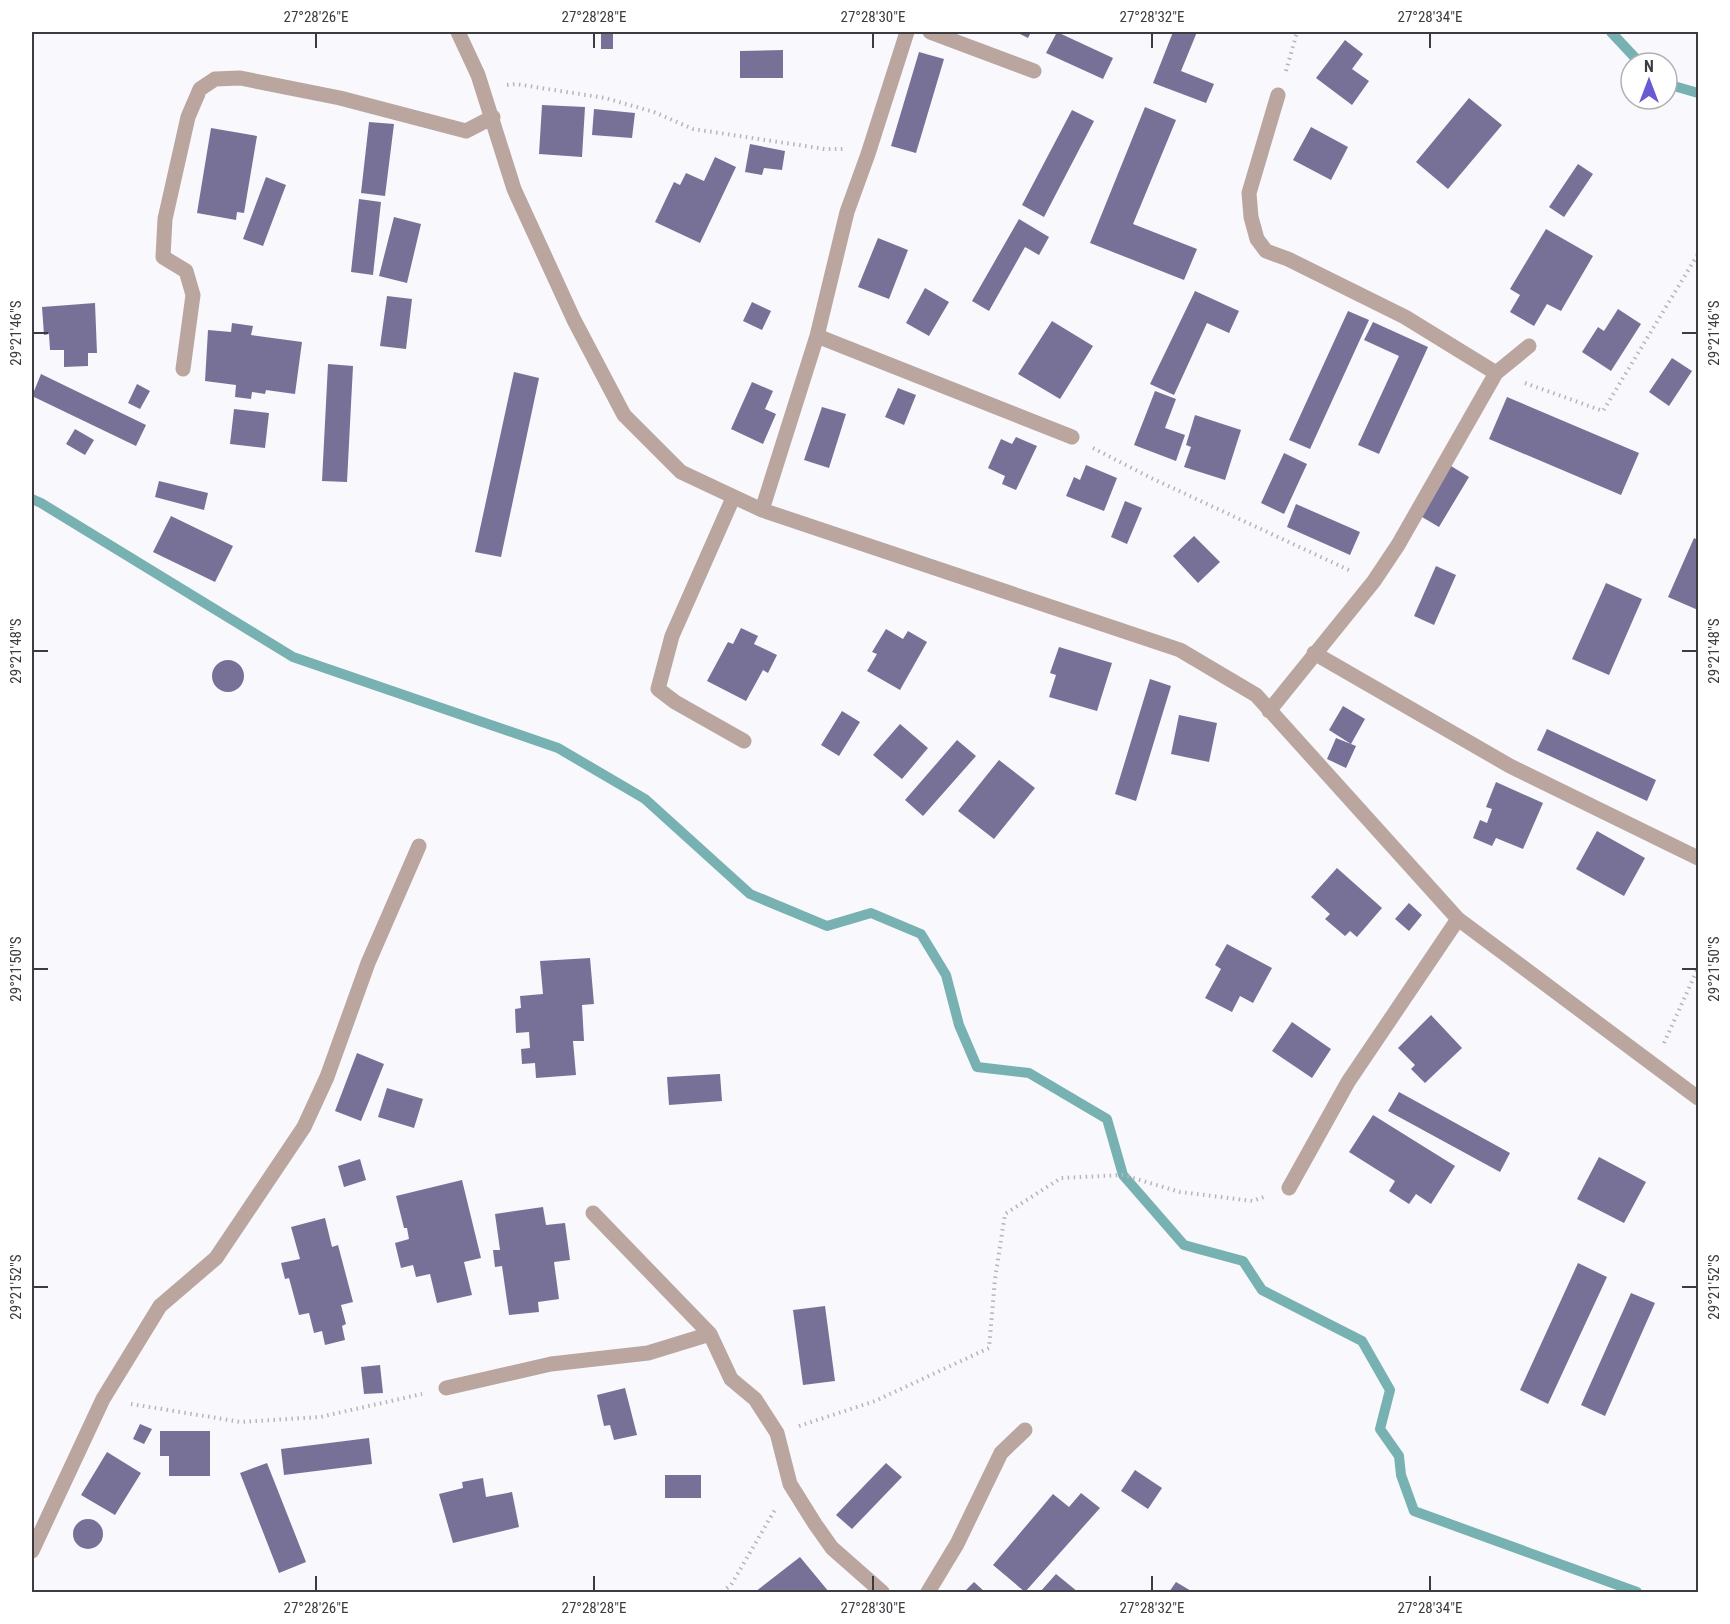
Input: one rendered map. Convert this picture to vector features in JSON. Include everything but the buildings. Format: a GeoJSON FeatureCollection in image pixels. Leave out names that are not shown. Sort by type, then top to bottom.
{"type":"FeatureCollection","features":[{"type":"Feature","properties":{"kind":"street"},"geometry":{"type":"LineString","coordinates":[[458,32],[493,117],[514,189],[574,320],[624,415],[681,472],[762,510],[1180,650],[1256,695],[1458,919],[1698,1098]]}},
{"type":"Feature","properties":{"kind":"street"},"geometry":{"type":"LineString","coordinates":[[762,510],[817,336],[847,212],[907,32]]}},
{"type":"Feature","properties":{"kind":"street"},"geometry":{"type":"LineString","coordinates":[[930,32],[1034,71]]}},
{"type":"Feature","properties":{"kind":"street"},"geometry":{"type":"LineString","coordinates":[[183,369],[193,295],[186,271],[163,257],[165,219],[188,117],[200,89],[215,79],[240,78],[340,98],[466,131],[493,117]]}},
{"type":"Feature","properties":{"kind":"street"},"geometry":{"type":"LineString","coordinates":[[1278,95],[1249,193],[1251,217],[1257,239],[1266,251],[1288,259],[1405,317],[1496,373]]}},
{"type":"Feature","properties":{"kind":"street"},"geometry":{"type":"LineString","coordinates":[[817,336],[1072,437]]}},
{"type":"Feature","properties":{"kind":"street"},"geometry":{"type":"LineString","coordinates":[[1269,711],[1314,652],[1374,581],[1398,545],[1496,373],[1529,346]]}},
{"type":"Feature","properties":{"kind":"street"},"geometry":{"type":"LineString","coordinates":[[733,498],[672,636],[658,689],[675,702],[744,741]]}},
{"type":"Feature","properties":{"kind":"street"},"geometry":{"type":"LineString","coordinates":[[1314,652],[1510,766],[1698,858]]}},
{"type":"Feature","properties":{"kind":"street"},"geometry":{"type":"LineString","coordinates":[[32,1551],[103,1399],[160,1306],[216,1258],[304,1127],[327,1077],[368,963],[419,846]]}},
{"type":"Feature","properties":{"kind":"street"},"geometry":{"type":"LineString","coordinates":[[1289,1188],[1348,1082],[1458,919]]}},
{"type":"Feature","properties":{"kind":"street"},"geometry":{"type":"LineString","coordinates":[[593,1213],[710,1334],[730,1379],[755,1399],[777,1433],[790,1484],[832,1548],[882,1593]]}},
{"type":"Feature","properties":{"kind":"street"},"geometry":{"type":"LineString","coordinates":[[446,1388],[552,1364],[648,1353],[710,1334]]}},
{"type":"Feature","properties":{"kind":"street"},"geometry":{"type":"LineString","coordinates":[[928,1593],[957,1544],[1001,1453],[1025,1430]]}},
{"type":"Feature","properties":{"kind":"path"},"geometry":{"type":"LineString","coordinates":[[1278,95],[1298,32]]}},
{"type":"Feature","properties":{"kind":"path"},"geometry":{"type":"LineString","coordinates":[[482,89],[516,84],[548,88],[605,98],[654,112],[693,129],[825,149],[846,149],[868,154]]}},
{"type":"Feature","properties":{"kind":"path"},"geometry":{"type":"LineString","coordinates":[[1496,373],[1603,411],[1698,254]]}},
{"type":"Feature","properties":{"kind":"path"},"geometry":{"type":"LineString","coordinates":[[1072,437],[1149,477],[1374,581]]}},
{"type":"Feature","properties":{"kind":"path"},"geometry":{"type":"LineString","coordinates":[[1653,1066],[1698,968]]}},
{"type":"Feature","properties":{"kind":"path"},"geometry":{"type":"LineString","coordinates":[[777,1433],[875,1401],[989,1348],[995,1279],[1005,1214],[1060,1178],[1123,1175],[1180,1192],[1253,1201],[1289,1188]]}},
{"type":"Feature","properties":{"kind":"path"},"geometry":{"type":"LineString","coordinates":[[103,1399],[241,1422],[320,1417],[446,1388]]}},
{"type":"Feature","properties":{"kind":"path"},"geometry":{"type":"LineString","coordinates":[[722,1593],[731,1585],[790,1484]]}},
{"type":"Feature","properties":{"kind":"waterway"},"geometry":{"type":"LineString","coordinates":[[1611,32],[1629,51]]}},
{"type":"Feature","properties":{"kind":"waterway"},"geometry":{"type":"LineString","coordinates":[[1679,87],[1698,93]]}},
{"type":"Feature","properties":{"kind":"waterway"},"geometry":{"type":"LineString","coordinates":[[32,499],[293,657],[558,748],[645,799],[750,894],[827,926],[871,913],[921,934],[946,975],[959,1025],[977,1067],[1029,1073],[1107,1119],[1123,1175],[1184,1245],[1243,1261],[1262,1290],[1362,1341],[1390,1390],[1380,1429],[1399,1456],[1401,1475],[1414,1511],[1637,1592]]}}]}
